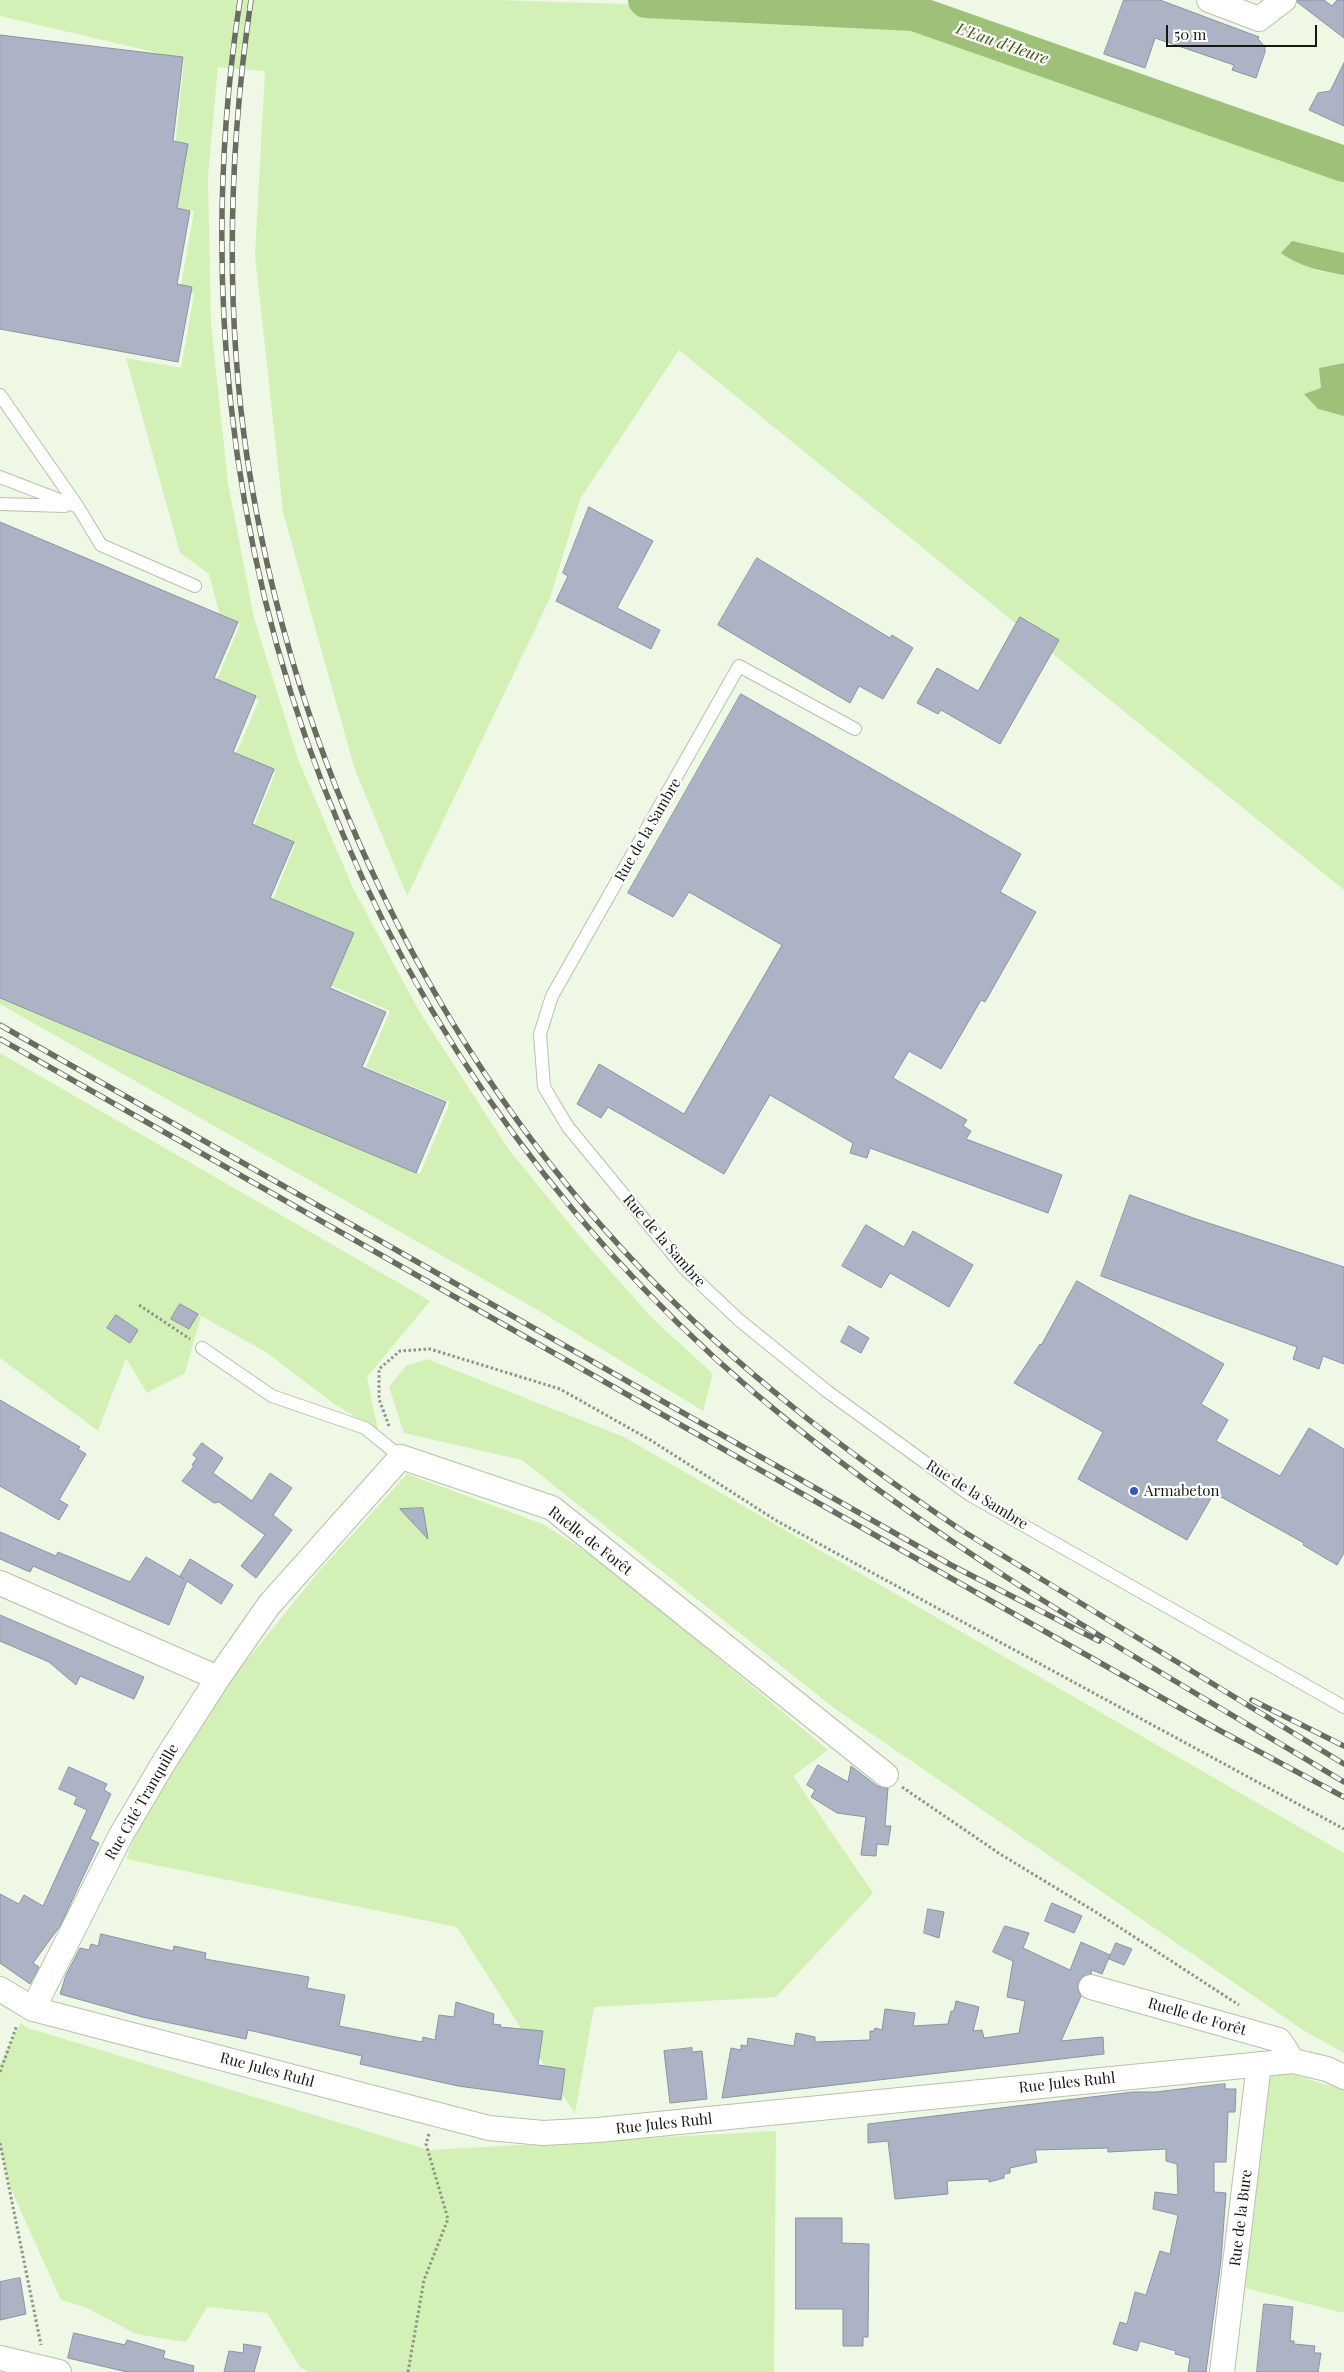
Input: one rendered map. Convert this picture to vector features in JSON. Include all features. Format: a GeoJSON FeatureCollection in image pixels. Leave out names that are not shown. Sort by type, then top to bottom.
{"type":"FeatureCollection","features":[{"type":"Feature","properties":{"kind":"street"},"geometry":{"type":"LineString","coordinates":[[1209,0],[1259,19],[1284,0]]}},
{"type":"Feature","properties":{"kind":"street","name":"Rue Cité Tranquille"},"geometry":{"type":"LineString","coordinates":[[33,2008],[121,1835],[164,1762],[218,1678],[269,1605],[401,1457]]}},
{"type":"Feature","properties":{"kind":"street","name":"Ruelle de Forêt"},"geometry":{"type":"LineString","coordinates":[[401,1457],[552,1508],[886,1775]]}},
{"type":"Feature","properties":{"kind":"street"},"geometry":{"type":"LineString","coordinates":[[0,1583],[218,1678]]}},
{"type":"Feature","properties":{"kind":"street","name":"Ruelle de Forêt"},"geometry":{"type":"LineString","coordinates":[[1091,1987],[1279,2040],[1293,2061]]}},
{"type":"Feature","properties":{"kind":"street","name":"Rue Jules Ruhl"},"geometry":{"type":"LineString","coordinates":[[0,1989],[33,2008],[489,2128],[543,2133],[598,2130],[1293,2061],[1327,2069],[1344,2077]]}},
{"type":"Feature","properties":{"kind":"street","name":"Rue de la Bure"},"geometry":{"type":"LineString","coordinates":[[1222,2372],[1259,2064]]}},
{"type":"Feature","properties":{"kind":"street"},"geometry":{"type":"LineString","coordinates":[[0,2358],[52,2370]]}},
{"type":"Feature","properties":{"kind":"lane"},"geometry":{"type":"LineString","coordinates":[[0,395],[78,507],[101,545],[195,586]]}},
{"type":"Feature","properties":{"kind":"lane"},"geometry":{"type":"LineString","coordinates":[[0,477],[78,507]]}},
{"type":"Feature","properties":{"kind":"lane"},"geometry":{"type":"LineString","coordinates":[[0,504],[78,507]]}},
{"type":"Feature","properties":{"kind":"lane","name":"Rue de la Sambre"},"geometry":{"type":"LineString","coordinates":[[855,729],[739,666],[552,996],[540,1034],[544,1087],[568,1127],[685,1268],[739,1320],[828,1392],[970,1495],[1266,1665],[1344,1707]]}},
{"type":"Feature","properties":{"kind":"lane"},"geometry":{"type":"LineString","coordinates":[[202,1348],[272,1396],[365,1428],[401,1457]]}},
{"type":"Feature","properties":{"kind":"path"},"geometry":{"type":"LineString","coordinates":[[139,1304],[202,1348]]}},
{"type":"Feature","properties":{"kind":"path"},"geometry":{"type":"LineString","coordinates":[[401,1457],[379,1399],[379,1369],[400,1351],[430,1349],[560,1388],[652,1441],[777,1521],[1344,1829]]}},
{"type":"Feature","properties":{"kind":"path"},"geometry":{"type":"LineString","coordinates":[[886,1775],[920,1801],[1000,1854],[1099,1914],[1246,2009]]}},
{"type":"Feature","properties":{"kind":"path"},"geometry":{"type":"LineString","coordinates":[[0,2072],[13,2033],[20,2020],[33,2008]]}},
{"type":"Feature","properties":{"kind":"path"},"geometry":{"type":"LineString","coordinates":[[408,2372],[424,2280],[448,2219],[426,2144],[434,2114]]}},
{"type":"Feature","properties":{"kind":"path"},"geometry":{"type":"LineString","coordinates":[[0,2142],[52,2370]]}},
{"type":"Feature","properties":{"kind":"shaded area"},"geometry":{"type":"Polygon","coordinates":[[[0,0],[496,0],[914,13],[1051,61],[1344,154],[1344,253],[1332,251],[1315,270],[1344,275],[1344,363],[1320,368],[1321,388],[1305,394],[1318,409],[1344,416],[1344,890],[679,350],[580,499],[550,598],[407,896],[354,767],[283,512],[255,255],[265,71],[218,67],[208,176],[211,324],[228,483],[254,618],[298,759],[353,888],[419,1011],[509,1150],[582,1239],[652,1318],[713,1374],[703,1411],[541,1312],[0,1004],[0,999],[420,1174],[450,1102],[366,1067],[390,1011],[330,985],[272,901],[295,845],[253,828],[275,773],[235,756],[259,700],[216,682],[240,624],[220,615],[209,574],[180,553],[126,358],[181,368],[194,294],[180,291],[194,211],[164,205],[175,147],[184,59],[0,16],[0,0]]]}},
{"type":"Feature","properties":{"kind":"shaded area"},"geometry":{"type":"Polygon","coordinates":[[[1292,241],[1344,253],[1344,275],[1319,270],[1288,258],[1281,253],[1292,241]]]}},
{"type":"Feature","properties":{"kind":"shaded area"},"geometry":{"type":"Polygon","coordinates":[[[1344,363],[1344,416],[1318,409],[1304,394],[1321,388],[1319,368],[1344,363]]]}},
{"type":"Feature","properties":{"kind":"shaded area"},"geometry":{"type":"Polygon","coordinates":[[[0,1053],[430,1301],[367,1377],[378,1430],[334,1404],[266,1352],[201,1316],[185,1373],[147,1393],[126,1358],[98,1431],[0,1358],[0,1053]]]}},
{"type":"Feature","properties":{"kind":"shaded area"},"geometry":{"type":"Polygon","coordinates":[[[427,1359],[624,1437],[1344,1853],[1344,2053],[1303,2030],[834,1708],[522,1460],[404,1433],[389,1387],[406,1366],[427,1359]]]}},
{"type":"Feature","properties":{"kind":"shaded area"},"geometry":{"type":"Polygon","coordinates":[[[407,1474],[543,1524],[612,1569],[828,1750],[793,1776],[873,1893],[776,1997],[594,2007],[575,2114],[457,1927],[126,1859],[164,1762],[321,1569],[407,1474]]]}},
{"type":"Feature","properties":{"kind":"shaded area"},"geometry":{"type":"Polygon","coordinates":[[[21,2023],[28,2028],[429,2150],[776,2131],[774,2372],[309,2372],[300,2367],[267,2313],[207,2307],[186,2342],[136,2334],[85,2307],[61,2300],[11,2189],[0,2148],[0,2064],[21,2023]]]}},
{"type":"Feature","properties":{"kind":"shaded area"},"geometry":{"type":"Polygon","coordinates":[[[1259,2064],[1344,2090],[1344,2313],[1233,2285],[1259,2064]]]}},
{"type":"Feature","properties":{"kind":"building"},"geometry":{"type":"Polygon","coordinates":[[[1124,0],[1160,0],[1259,37],[1258,39],[1265,47],[1265,52],[1256,78],[1232,70],[1234,65],[1155,38],[1145,68],[1104,54],[1124,0]]]}},
{"type":"Feature","properties":{"kind":"building"},"geometry":{"type":"Polygon","coordinates":[[[1297,0],[1324,0],[1332,6],[1337,0],[1344,0],[1344,38],[1297,2],[1297,0]]]}},
{"type":"Feature","properties":{"kind":"building"},"geometry":{"type":"Polygon","coordinates":[[[0,35],[183,57],[173,141],[188,144],[177,208],[190,211],[177,284],[192,287],[178,362],[0,329],[0,35]]]}},
{"type":"Feature","properties":{"kind":"building"},"geometry":{"type":"Polygon","coordinates":[[[1344,63],[1344,126],[1309,110],[1318,93],[1330,91],[1344,63]]]}},
{"type":"Feature","properties":{"kind":"building"},"geometry":{"type":"Polygon","coordinates":[[[589,507],[653,541],[617,608],[660,630],[651,649],[556,601],[568,576],[563,573],[589,507]]]}},
{"type":"Feature","properties":{"kind":"building"},"geometry":{"type":"Polygon","coordinates":[[[0,522],[238,622],[214,678],[256,696],[233,752],[274,769],[252,824],[294,842],[270,898],[354,933],[330,988],[386,1012],[362,1067],[446,1102],[416,1173],[0,998],[0,522]]]}},
{"type":"Feature","properties":{"kind":"building"},"geometry":{"type":"Polygon","coordinates":[[[757,558],[890,638],[892,635],[913,648],[883,699],[859,686],[850,703],[718,625],[757,558]]]}},
{"type":"Feature","properties":{"kind":"building"},"geometry":{"type":"Polygon","coordinates":[[[1020,617],[1059,640],[1000,744],[941,710],[938,714],[917,703],[937,668],[978,691],[1020,617]]]}},
{"type":"Feature","properties":{"kind":"building"},"geometry":{"type":"Polygon","coordinates":[[[741,694],[1021,854],[1000,892],[1036,912],[985,1002],[981,1000],[941,1069],[909,1051],[893,1078],[967,1120],[963,1126],[971,1131],[966,1139],[1062,1175],[1048,1213],[870,1148],[867,1158],[850,1153],[853,1143],[770,1095],[724,1174],[608,1107],[601,1118],[577,1104],[599,1064],[684,1114],[782,945],[689,892],[673,917],[628,893],[741,694]]]}},
{"type":"Feature","properties":{"kind":"building"},"geometry":{"type":"Polygon","coordinates":[[[1130,1195],[1196,1219],[1344,1267],[1344,1364],[1323,1356],[1319,1369],[1293,1359],[1297,1347],[1101,1276],[1130,1195]]]}},
{"type":"Feature","properties":{"kind":"building"},"geometry":{"type":"Polygon","coordinates":[[[866,1225],[904,1247],[913,1231],[973,1265],[949,1307],[890,1273],[881,1288],[842,1266],[866,1225]]]}},
{"type":"Feature","properties":{"kind":"building"},"geometry":{"type":"Polygon","coordinates":[[[1077,1281],[1224,1364],[1201,1404],[1228,1420],[1216,1441],[1280,1476],[1309,1428],[1344,1449],[1344,1553],[1337,1565],[1303,1545],[1304,1543],[1214,1493],[1187,1540],[1078,1479],[1103,1432],[1014,1383],[1041,1345],[1077,1281]]]}},
{"type":"Feature","properties":{"kind":"building"},"geometry":{"type":"Polygon","coordinates":[[[180,1304],[198,1314],[189,1329],[171,1319],[180,1304]]]}},
{"type":"Feature","properties":{"kind":"building"},"geometry":{"type":"Polygon","coordinates":[[[116,1315],[138,1330],[130,1343],[107,1328],[116,1315]]]}},
{"type":"Feature","properties":{"kind":"building"},"geometry":{"type":"Polygon","coordinates":[[[849,1326],[869,1338],[861,1353],[841,1342],[849,1326]]]}},
{"type":"Feature","properties":{"kind":"building"},"geometry":{"type":"Polygon","coordinates":[[[0,1400],[80,1447],[78,1449],[86,1454],[59,1500],[68,1505],[59,1520],[0,1486],[0,1400]]]}},
{"type":"Feature","properties":{"kind":"building"},"geometry":{"type":"Polygon","coordinates":[[[202,1443],[223,1458],[213,1473],[252,1501],[270,1473],[292,1488],[273,1515],[292,1530],[256,1578],[241,1566],[265,1535],[219,1502],[214,1503],[182,1481],[194,1466],[192,1465],[197,1458],[193,1455],[202,1443]]]}},
{"type":"Feature","properties":{"kind":"building"},"geometry":{"type":"Polygon","coordinates":[[[423,1508],[428,1539],[400,1509],[423,1508]]]}},
{"type":"Feature","properties":{"kind":"building"},"geometry":{"type":"Polygon","coordinates":[[[0,1532],[56,1556],[58,1552],[130,1582],[146,1557],[184,1579],[180,1576],[190,1559],[233,1585],[221,1604],[187,1581],[169,1625],[33,1566],[30,1572],[0,1559],[0,1532]]]}},
{"type":"Feature","properties":{"kind":"building"},"geometry":{"type":"Polygon","coordinates":[[[0,1615],[144,1677],[134,1699],[80,1676],[76,1685],[49,1662],[0,1641],[0,1615]]]}},
{"type":"Feature","properties":{"kind":"building"},"geometry":{"type":"Polygon","coordinates":[[[818,1765],[848,1782],[851,1766],[877,1786],[888,1788],[885,1826],[891,1826],[888,1845],[877,1844],[876,1856],[861,1855],[866,1817],[837,1813],[811,1797],[815,1790],[807,1785],[818,1765]]]}},
{"type":"Feature","properties":{"kind":"building"},"geometry":{"type":"Polygon","coordinates":[[[69,1767],[107,1784],[104,1790],[111,1794],[90,1839],[99,1843],[60,1926],[33,1963],[39,1967],[30,1984],[0,1963],[0,1894],[19,1904],[24,1895],[43,1906],[87,1810],[74,1804],[77,1797],[59,1789],[69,1767]]]}},
{"type":"Feature","properties":{"kind":"building"},"geometry":{"type":"Polygon","coordinates":[[[1052,1903],[1082,1916],[1074,1933],[1045,1921],[1052,1903]]]}},
{"type":"Feature","properties":{"kind":"building"},"geometry":{"type":"Polygon","coordinates":[[[928,1909],[944,1912],[939,1938],[924,1933],[928,1909]]]}},
{"type":"Feature","properties":{"kind":"building"},"geometry":{"type":"Polygon","coordinates":[[[1005,1926],[1029,1933],[1023,1948],[1070,1970],[1081,1942],[1110,1955],[1102,1974],[1092,1970],[1091,1974],[1082,1977],[1078,1983],[1078,1990],[1081,1996],[1061,2041],[1103,2037],[1104,2054],[722,2098],[731,2048],[741,2050],[741,2045],[747,2046],[748,2038],[794,2046],[796,2033],[815,2037],[815,2042],[870,2040],[870,2031],[874,2031],[875,2028],[882,2030],[885,2009],[915,2013],[913,2026],[948,2024],[956,2001],[979,2007],[973,2031],[982,2030],[984,2038],[1019,2033],[1025,2001],[1007,1997],[1013,1961],[993,1952],[1005,1926]]]}},
{"type":"Feature","properties":{"kind":"building"},"geometry":{"type":"Polygon","coordinates":[[[101,1934],[173,1951],[174,1946],[206,1953],[205,1959],[309,1977],[307,1988],[345,1995],[339,2026],[422,2042],[423,2037],[435,2040],[439,2015],[454,2017],[456,2002],[494,2014],[493,2024],[501,2025],[500,2027],[543,2031],[538,2065],[565,2069],[561,2100],[458,2086],[360,2064],[362,2056],[248,2030],[246,2039],[142,2017],[60,1994],[66,1975],[80,1948],[89,1950],[91,1944],[98,1946],[101,1934]]]}},
{"type":"Feature","properties":{"kind":"building"},"geometry":{"type":"Polygon","coordinates":[[[1116,1943],[1132,1949],[1124,1965],[1109,1959],[1116,1943]]]}},
{"type":"Feature","properties":{"kind":"building"},"geometry":{"type":"Polygon","coordinates":[[[692,2048],[692,2052],[702,2051],[707,2099],[670,2103],[664,2051],[692,2048]]]}},
{"type":"Feature","properties":{"kind":"building"},"geometry":{"type":"Polygon","coordinates":[[[1225,2084],[1225,2089],[1236,2089],[1235,2112],[1228,2112],[1226,2162],[1214,2162],[1214,2192],[1226,2193],[1221,2260],[1206,2372],[1188,2372],[1190,2358],[1175,2354],[1176,2351],[1140,2341],[1137,2351],[1113,2344],[1120,2322],[1127,2324],[1135,2292],[1146,2295],[1160,2251],[1170,2254],[1178,2215],[1153,2209],[1155,2192],[1178,2195],[1177,2164],[1166,2161],[1166,2149],[1108,2152],[1108,2148],[1035,2150],[1037,2162],[1010,2168],[1010,2173],[1004,2174],[1004,2178],[989,2182],[989,2179],[947,2181],[948,2194],[895,2199],[888,2141],[868,2143],[868,2124],[1133,2092],[1155,2092],[1225,2084]]]}},
{"type":"Feature","properties":{"kind":"building"},"geometry":{"type":"Polygon","coordinates":[[[796,2218],[842,2218],[842,2243],[869,2244],[868,2337],[863,2337],[863,2346],[843,2346],[843,2309],[796,2309],[796,2218]]]}},
{"type":"Feature","properties":{"kind":"building"},"geometry":{"type":"Polygon","coordinates":[[[20,2278],[26,2314],[0,2320],[0,2282],[20,2278]]]}},
{"type":"Feature","properties":{"kind":"building"},"geometry":{"type":"Polygon","coordinates":[[[1264,2304],[1293,2307],[1290,2341],[1294,2341],[1294,2344],[1315,2346],[1314,2353],[1321,2353],[1318,2372],[1257,2372],[1264,2304]]]}},
{"type":"Feature","properties":{"kind":"building"},"geometry":{"type":"Polygon","coordinates":[[[74,2333],[125,2345],[127,2340],[165,2351],[163,2358],[194,2366],[193,2372],[127,2372],[68,2358],[74,2333]]]}},
{"type":"Feature","properties":{"kind":"building"},"geometry":{"type":"Polygon","coordinates":[[[244,2344],[261,2347],[254,2372],[224,2372],[229,2351],[243,2353],[244,2344]]]}},
{"type":"Feature","properties":{"kind":"waterway","name":"L'Eau d'Heure"},"geometry":{"type":"LineString","coordinates":[[646,0],[914,13],[1344,164]]}},
{"type":"Feature","properties":{"kind":"railway"},"geometry":{"type":"LineString","coordinates":[[240,0],[222,203],[231,403],[265,598],[324,787],[406,965],[513,1133],[641,1286],[792,1424],[857,1474],[992,1568],[1132,1655],[1344,1782]]}},
{"type":"Feature","properties":{"kind":"railway"},"geometry":{"type":"LineString","coordinates":[[251,0],[238,113],[232,228],[235,343],[247,457],[268,569],[298,680],[336,788],[382,893],[436,994],[497,1091],[565,1183],[641,1269],[715,1341],[754,1375],[876,1471],[961,1530],[1344,1764]]}},
{"type":"Feature","properties":{"kind":"railway"},"geometry":{"type":"LineString","coordinates":[[0,1025],[951,1565],[1099,1641]]}},
{"type":"Feature","properties":{"kind":"railway"},"geometry":{"type":"LineString","coordinates":[[0,1039],[1217,1729],[1344,1797]]}},
{"type":"Feature","properties":{"kind":"railway"},"geometry":{"type":"LineString","coordinates":[[1252,1700],[1344,1746]]}},
{"type":"Feature","properties":{"kind":"place","name":"Armabeton"},"geometry":{"type":"Point","coordinates":[1134,1491]}}]}
